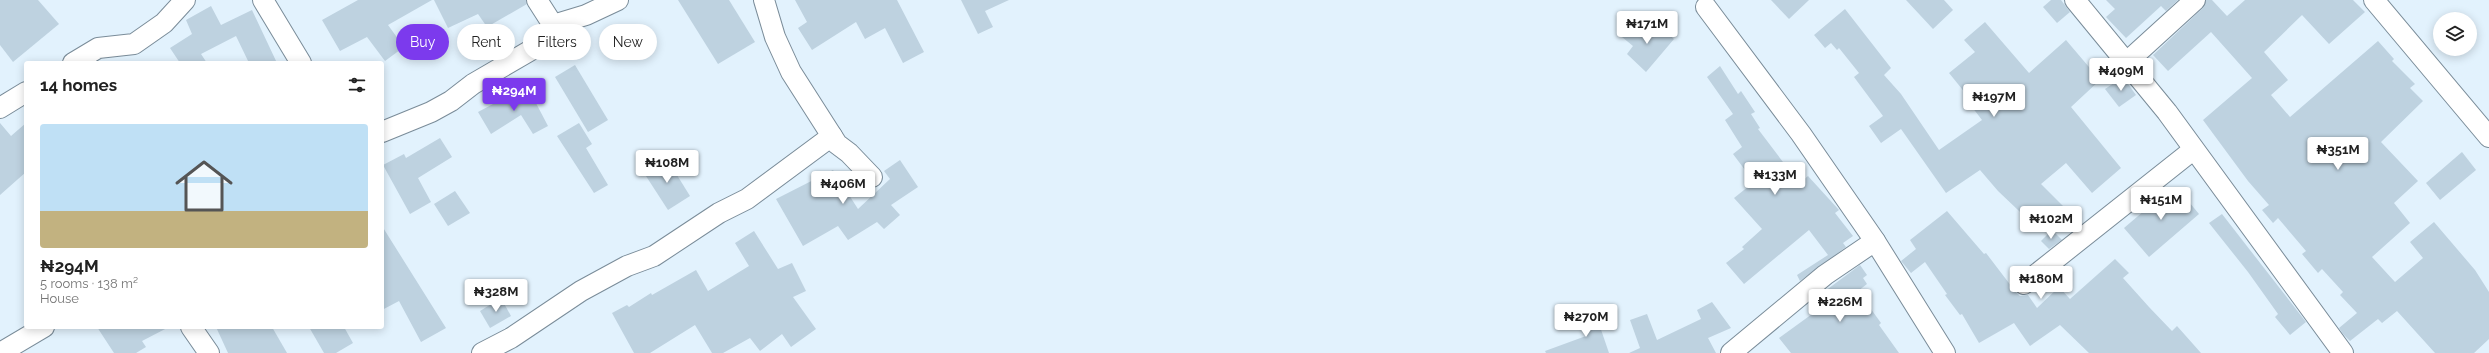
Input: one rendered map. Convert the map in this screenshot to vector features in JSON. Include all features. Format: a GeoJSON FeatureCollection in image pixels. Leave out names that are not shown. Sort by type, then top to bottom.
{"type":"FeatureCollection","features":[{"type":"Feature","properties":{"kind":"street"},"geometry":{"type":"LineString","coordinates":[[76,61],[98,48],[134,44],[164,23],[185,0]]}},
{"type":"Feature","properties":{"kind":"street"},"geometry":{"type":"LineString","coordinates":[[264,0],[300,61]]}},
{"type":"Feature","properties":{"kind":"street"},"geometry":{"type":"LineString","coordinates":[[537,0],[552,24]]}},
{"type":"Feature","properties":{"kind":"street"},"geometry":{"type":"LineString","coordinates":[[556,24],[586,15],[618,0]]}},
{"type":"Feature","properties":{"kind":"street"},"geometry":{"type":"LineString","coordinates":[[764,0],[774,37],[791,72],[836,144],[849,153],[872,177]]}},
{"type":"Feature","properties":{"kind":"street"},"geometry":{"type":"LineString","coordinates":[[2075,0],[2127,62],[2343,353]]}},
{"type":"Feature","properties":{"kind":"street"},"geometry":{"type":"LineString","coordinates":[[2127,62],[2195,0]]}},
{"type":"Feature","properties":{"kind":"street"},"geometry":{"type":"LineString","coordinates":[[2374,0],[2489,137]]}},
{"type":"Feature","properties":{"kind":"street"},"geometry":{"type":"LineString","coordinates":[[1706,7],[1801,134],[1875,241],[1945,353]]}},
{"type":"Feature","properties":{"kind":"street"},"geometry":{"type":"LineString","coordinates":[[384,131],[431,112],[451,101],[473,84],[523,55]]}},
{"type":"Feature","properties":{"kind":"street"},"geometry":{"type":"LineString","coordinates":[[0,108],[24,93]]}},
{"type":"Feature","properties":{"kind":"street"},"geometry":{"type":"LineString","coordinates":[[482,353],[511,338],[581,291],[627,266],[654,256],[719,213],[747,199],[832,136]]}},
{"type":"Feature","properties":{"kind":"street"},"geometry":{"type":"LineString","coordinates":[[2024,284],[2193,150]]}},
{"type":"Feature","properties":{"kind":"street"},"geometry":{"type":"LineString","coordinates":[[1731,353],[1825,275],[1875,241]]}},
{"type":"Feature","properties":{"kind":"street"},"geometry":{"type":"LineString","coordinates":[[0,353],[41,329]]}},
{"type":"Feature","properties":{"kind":"street"},"geometry":{"type":"LineString","coordinates":[[192,329],[209,353]]}},
{"type":"Feature","properties":{"kind":"building"},"geometry":{"type":"Polygon","coordinates":[[[0,0],[38,0],[59,24],[13,62],[0,45],[0,0]]]}},
{"type":"Feature","properties":{"kind":"building"},"geometry":{"type":"Polygon","coordinates":[[[358,0],[432,0],[388,25],[396,36],[396,53],[385,61],[367,37],[340,51],[322,20],[358,0]]]}},
{"type":"Feature","properties":{"kind":"building"},"geometry":{"type":"Polygon","coordinates":[[[434,0],[526,0],[527,4],[492,24],[485,24],[478,14],[449,28],[449,24],[446,24],[434,0]]]}},
{"type":"Feature","properties":{"kind":"building"},"geometry":{"type":"Polygon","coordinates":[[[678,0],[729,0],[755,42],[718,64],[678,0]]]}},
{"type":"Feature","properties":{"kind":"building"},"geometry":{"type":"Polygon","coordinates":[[[795,0],[897,0],[924,52],[903,63],[885,28],[865,39],[856,22],[812,50],[798,28],[807,22],[795,0]]]}},
{"type":"Feature","properties":{"kind":"building"},"geometry":{"type":"Polygon","coordinates":[[[961,0],[1009,0],[985,11],[993,27],[978,34],[961,0]]]}},
{"type":"Feature","properties":{"kind":"building"},"geometry":{"type":"Polygon","coordinates":[[[1771,0],[1809,0],[1789,19],[1771,0]]]}},
{"type":"Feature","properties":{"kind":"building"},"geometry":{"type":"Polygon","coordinates":[[[1906,0],[1944,0],[1953,10],[1933,29],[1906,0]]]}},
{"type":"Feature","properties":{"kind":"building"},"geometry":{"type":"Polygon","coordinates":[[[2051,0],[2061,0],[2070,12],[2057,23],[2043,7],[2051,0]]]}},
{"type":"Feature","properties":{"kind":"building"},"geometry":{"type":"Polygon","coordinates":[[[2106,0],[2178,0],[2166,11],[2161,6],[2126,38],[2106,17],[2115,9],[2106,0]]]}},
{"type":"Feature","properties":{"kind":"building"},"geometry":{"type":"Polygon","coordinates":[[[2206,0],[2212,0],[2227,16],[2245,0],[2353,0],[2365,12],[2329,44],[2302,15],[2264,52],[2288,80],[2271,95],[2290,117],[2378,41],[2394,59],[2392,61],[2415,84],[2410,88],[2423,101],[2381,142],[2418,181],[2394,203],[2410,223],[2372,257],[2395,282],[2423,258],[2410,242],[2434,222],[2475,270],[2489,292],[2489,339],[2474,353],[2435,353],[2397,311],[2382,323],[2378,319],[2350,341],[2343,334],[2339,328],[2357,313],[2340,295],[2343,292],[2322,269],[2318,273],[2302,254],[2306,251],[2278,218],[2273,223],[2262,210],[2269,205],[2248,181],[2203,120],[2252,78],[2211,32],[2168,71],[2153,55],[2203,8],[2206,0]]]}},
{"type":"Feature","properties":{"kind":"building"},"geometry":{"type":"Polygon","coordinates":[[[211,6],[221,25],[252,10],[276,61],[248,61],[236,36],[201,54],[206,61],[179,61],[170,48],[192,34],[186,20],[211,6]]]}},
{"type":"Feature","properties":{"kind":"building"},"geometry":{"type":"Polygon","coordinates":[[[1845,9],[1891,68],[1884,75],[1901,94],[1939,150],[1982,120],[1972,107],[1975,105],[1949,73],[1975,52],[1964,40],[1985,22],[2029,73],[2066,40],[2100,80],[2071,107],[2121,168],[2092,193],[2066,163],[2041,184],[2063,206],[2039,230],[1998,191],[1980,170],[1946,193],[1901,129],[1881,143],[1869,126],[1883,116],[1854,77],[1859,73],[1839,48],[1837,50],[1831,43],[1825,48],[1814,35],[1845,9]]]}},
{"type":"Feature","properties":{"kind":"building"},"geometry":{"type":"Polygon","coordinates":[[[1654,22],[1674,39],[1646,72],[1627,54],[1633,46],[1622,37],[1634,23],[1646,33],[1654,22]]]}},
{"type":"Feature","properties":{"kind":"building"},"geometry":{"type":"Polygon","coordinates":[[[575,65],[608,120],[588,132],[555,77],[575,65]]]}},
{"type":"Feature","properties":{"kind":"building"},"geometry":{"type":"Polygon","coordinates":[[[1720,66],[1738,94],[1741,91],[1755,112],[1751,114],[1760,128],[1758,129],[1786,166],[1801,182],[1808,176],[1839,210],[1835,213],[1853,236],[1843,243],[1846,247],[1800,281],[1797,275],[1828,255],[1809,230],[1744,284],[1726,263],[1744,249],[1742,247],[1762,229],[1734,198],[1754,182],[1733,154],[1742,147],[1725,120],[1733,114],[1707,77],[1720,66]]]}},
{"type":"Feature","properties":{"kind":"building"},"geometry":{"type":"Polygon","coordinates":[[[2123,77],[2136,95],[2119,107],[2105,89],[2123,77]]]}},
{"type":"Feature","properties":{"kind":"building"},"geometry":{"type":"Polygon","coordinates":[[[527,86],[548,126],[533,134],[521,115],[491,134],[478,112],[527,86]]]}},
{"type":"Feature","properties":{"kind":"building"},"geometry":{"type":"Polygon","coordinates":[[[0,123],[11,136],[24,125],[24,174],[0,195],[0,123]]]}},
{"type":"Feature","properties":{"kind":"building"},"geometry":{"type":"Polygon","coordinates":[[[579,123],[592,144],[586,148],[608,185],[594,193],[557,136],[579,123]]]}},
{"type":"Feature","properties":{"kind":"building"},"geometry":{"type":"Polygon","coordinates":[[[440,138],[452,157],[418,178],[431,202],[410,214],[384,167],[384,164],[404,154],[406,158],[440,138]]]}},
{"type":"Feature","properties":{"kind":"building"},"geometry":{"type":"Polygon","coordinates":[[[2462,152],[2476,170],[2440,200],[2426,183],[2462,152]]]}},
{"type":"Feature","properties":{"kind":"building"},"geometry":{"type":"Polygon","coordinates":[[[667,159],[690,196],[668,210],[644,173],[667,159]]]}},
{"type":"Feature","properties":{"kind":"building"},"geometry":{"type":"Polygon","coordinates":[[[900,160],[918,187],[891,205],[900,215],[884,229],[877,222],[848,240],[838,226],[803,246],[776,199],[833,170],[858,209],[890,179],[884,171],[900,160]]]}},
{"type":"Feature","properties":{"kind":"building"},"geometry":{"type":"Polygon","coordinates":[[[2172,187],[2176,192],[2179,190],[2199,214],[2149,257],[2124,228],[2172,187]]]}},
{"type":"Feature","properties":{"kind":"building"},"geometry":{"type":"Polygon","coordinates":[[[455,191],[470,213],[448,226],[434,204],[455,191]]]}},
{"type":"Feature","properties":{"kind":"building"},"geometry":{"type":"Polygon","coordinates":[[[1947,211],[1984,254],[1986,253],[2015,291],[2020,296],[2028,295],[2037,308],[2059,287],[2070,299],[2115,259],[2129,273],[2123,278],[2149,307],[2172,331],[2177,326],[2201,353],[2089,353],[2060,325],[2030,346],[2014,323],[1979,343],[1962,314],[1960,315],[1945,295],[1947,294],[1925,262],[1911,273],[1901,261],[1916,249],[1910,240],[1947,211]]]}},
{"type":"Feature","properties":{"kind":"building"},"geometry":{"type":"Polygon","coordinates":[[[2222,214],[2306,322],[2290,335],[2275,317],[2278,314],[2248,272],[2209,223],[2222,214]]]}},
{"type":"Feature","properties":{"kind":"building"},"geometry":{"type":"Polygon","coordinates":[[[384,229],[446,328],[421,342],[399,301],[384,309],[384,229]]]}},
{"type":"Feature","properties":{"kind":"building"},"geometry":{"type":"Polygon","coordinates":[[[2052,230],[2062,240],[2049,249],[2041,241],[2052,230]]]}},
{"type":"Feature","properties":{"kind":"building"},"geometry":{"type":"Polygon","coordinates":[[[754,231],[778,269],[792,263],[806,291],[793,297],[816,329],[791,347],[782,334],[760,351],[750,338],[723,353],[712,353],[695,325],[650,353],[634,353],[612,313],[627,305],[629,307],[651,293],[652,295],[696,270],[708,291],[749,266],[735,243],[754,231]]]}},
{"type":"Feature","properties":{"kind":"building"},"geometry":{"type":"Polygon","coordinates":[[[1860,265],[1867,275],[1863,278],[1867,284],[1858,291],[1881,323],[1879,325],[1899,353],[1791,353],[1779,338],[1819,309],[1813,300],[1860,265]]]}},
{"type":"Feature","properties":{"kind":"building"},"geometry":{"type":"Polygon","coordinates":[[[501,298],[511,316],[490,328],[480,311],[501,298]]]}},
{"type":"Feature","properties":{"kind":"building"},"geometry":{"type":"Polygon","coordinates":[[[1712,302],[1731,328],[1708,338],[1716,353],[1629,353],[1640,348],[1630,320],[1647,314],[1657,340],[1701,319],[1697,310],[1712,302]]]}},
{"type":"Feature","properties":{"kind":"building"},"geometry":{"type":"Polygon","coordinates":[[[1594,309],[1609,353],[1546,353],[1545,351],[1586,336],[1578,316],[1594,309]]]}},
{"type":"Feature","properties":{"kind":"building"},"geometry":{"type":"Polygon","coordinates":[[[98,329],[165,329],[142,341],[146,347],[136,353],[114,353],[98,329]]]}},
{"type":"Feature","properties":{"kind":"building"},"geometry":{"type":"Polygon","coordinates":[[[217,329],[273,329],[287,353],[228,353],[217,329]]]}},
{"type":"Feature","properties":{"kind":"building"},"geometry":{"type":"Polygon","coordinates":[[[310,329],[345,329],[353,343],[336,353],[324,353],[310,329]]]}}]}
